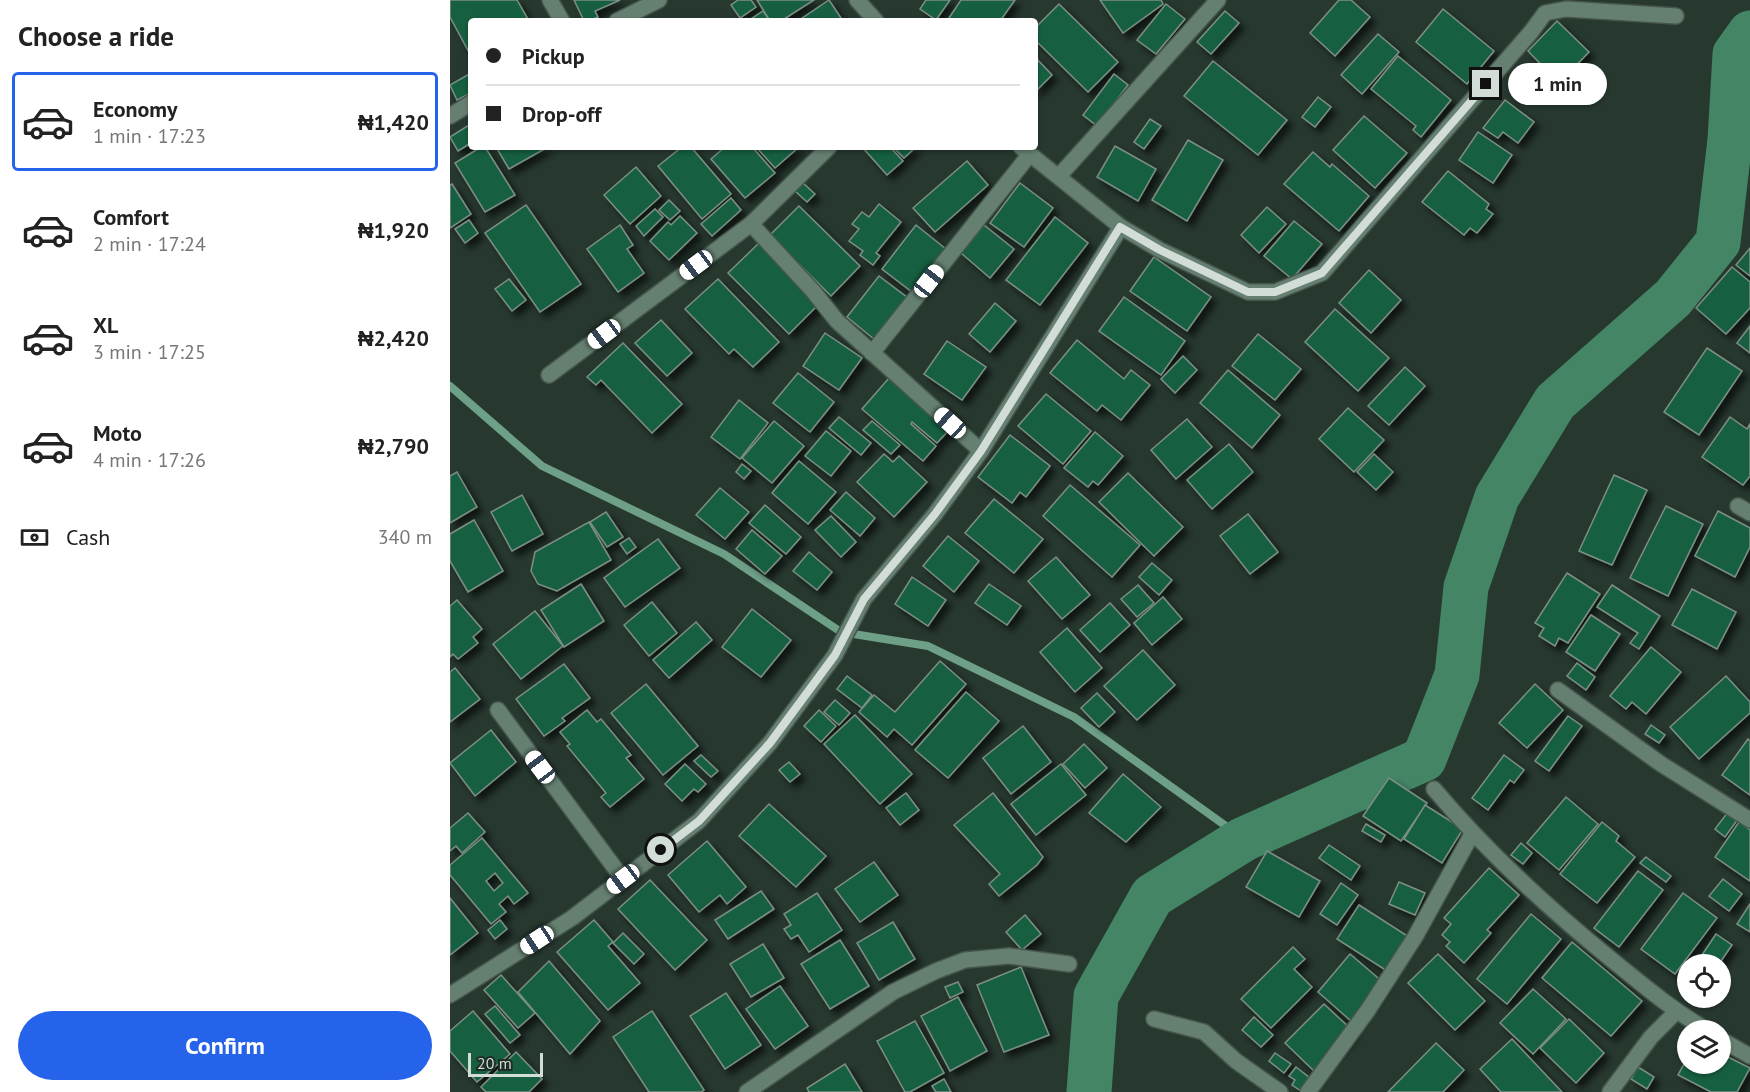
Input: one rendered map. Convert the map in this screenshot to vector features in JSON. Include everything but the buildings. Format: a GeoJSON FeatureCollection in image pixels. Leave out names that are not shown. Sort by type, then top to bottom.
{"type":"FeatureCollection","features":[{"type":"Feature","properties":{"kind":"street"},"geometry":{"type":"LineString","coordinates":[[550,0],[560,18]]}},
{"type":"Feature","properties":{"kind":"street"},"geometry":{"type":"LineString","coordinates":[[623,18],[659,0]]}},
{"type":"Feature","properties":{"kind":"street"},"geometry":{"type":"LineString","coordinates":[[857,0],[873,18]]}},
{"type":"Feature","properties":{"kind":"street"},"geometry":{"type":"LineString","coordinates":[[1059,176],[1218,0]]}},
{"type":"Feature","properties":{"kind":"street"},"geometry":{"type":"LineString","coordinates":[[872,353],[1025,150],[1120,227],[1160,250],[1248,292],[1275,292],[1322,273],[1545,13],[1566,9],[1676,16]]}},
{"type":"Feature","properties":{"kind":"street"},"geometry":{"type":"LineString","coordinates":[[450,116],[468,105]]}},
{"type":"Feature","properties":{"kind":"street"},"geometry":{"type":"LineString","coordinates":[[549,375],[751,224],[826,150]]}},
{"type":"Feature","properties":{"kind":"street"},"geometry":{"type":"LineString","coordinates":[[751,224],[837,321],[981,451]]}},
{"type":"Feature","properties":{"kind":"street"},"geometry":{"type":"LineString","coordinates":[[450,995],[572,918],[699,821],[770,743],[835,655],[864,599],[935,514],[981,451],[1120,227]]}},
{"type":"Feature","properties":{"kind":"street"},"geometry":{"type":"LineString","coordinates":[[1558,690],[1661,764],[1750,820]]}},
{"type":"Feature","properties":{"kind":"street"},"geometry":{"type":"LineString","coordinates":[[498,710],[623,879]]}},
{"type":"Feature","properties":{"kind":"street"},"geometry":{"type":"LineString","coordinates":[[1434,789],[1472,834],[1572,927],[1676,1012],[1690,1020]]}},
{"type":"Feature","properties":{"kind":"street"},"geometry":{"type":"LineString","coordinates":[[1308,1092],[1368,1010],[1415,937],[1472,834]]}},
{"type":"Feature","properties":{"kind":"street"},"geometry":{"type":"LineString","coordinates":[[747,1092],[893,992],[936,970],[965,960],[1009,956],[1069,964]]}},
{"type":"Feature","properties":{"kind":"street"},"geometry":{"type":"LineString","coordinates":[[1610,1092],[1651,1037],[1676,1012]]}},
{"type":"Feature","properties":{"kind":"street"},"geometry":{"type":"LineString","coordinates":[[1154,1019],[1204,1032],[1236,1061],[1280,1092]]}},
{"type":"Feature","properties":{"kind":"street"},"geometry":{"type":"LineString","coordinates":[[1731,1045],[1750,1056]]}},
{"type":"Feature","properties":{"kind":"waterway"},"geometry":{"type":"LineString","coordinates":[[1089,1092],[1096,996],[1152,896],[1244,839],[1424,759],[1457,675],[1466,587],[1497,497],[1555,402],[1673,298],[1718,242],[1730,140],[1735,54],[1750,33]]}},
{"type":"Feature","properties":{"kind":"waterway"},"geometry":{"type":"LineString","coordinates":[[450,386],[542,466],[724,554],[841,632],[928,646],[1074,717],[1244,839]]}},
{"type":"Feature","properties":{"kind":"route"},"geometry":{"type":"LineString","coordinates":[[661,850],[699,821],[770,743],[835,655],[864,599],[935,514],[981,451],[1120,227],[1160,250],[1248,292],[1275,292],[1293,286],[1322,273],[1486,84]]}}]}
